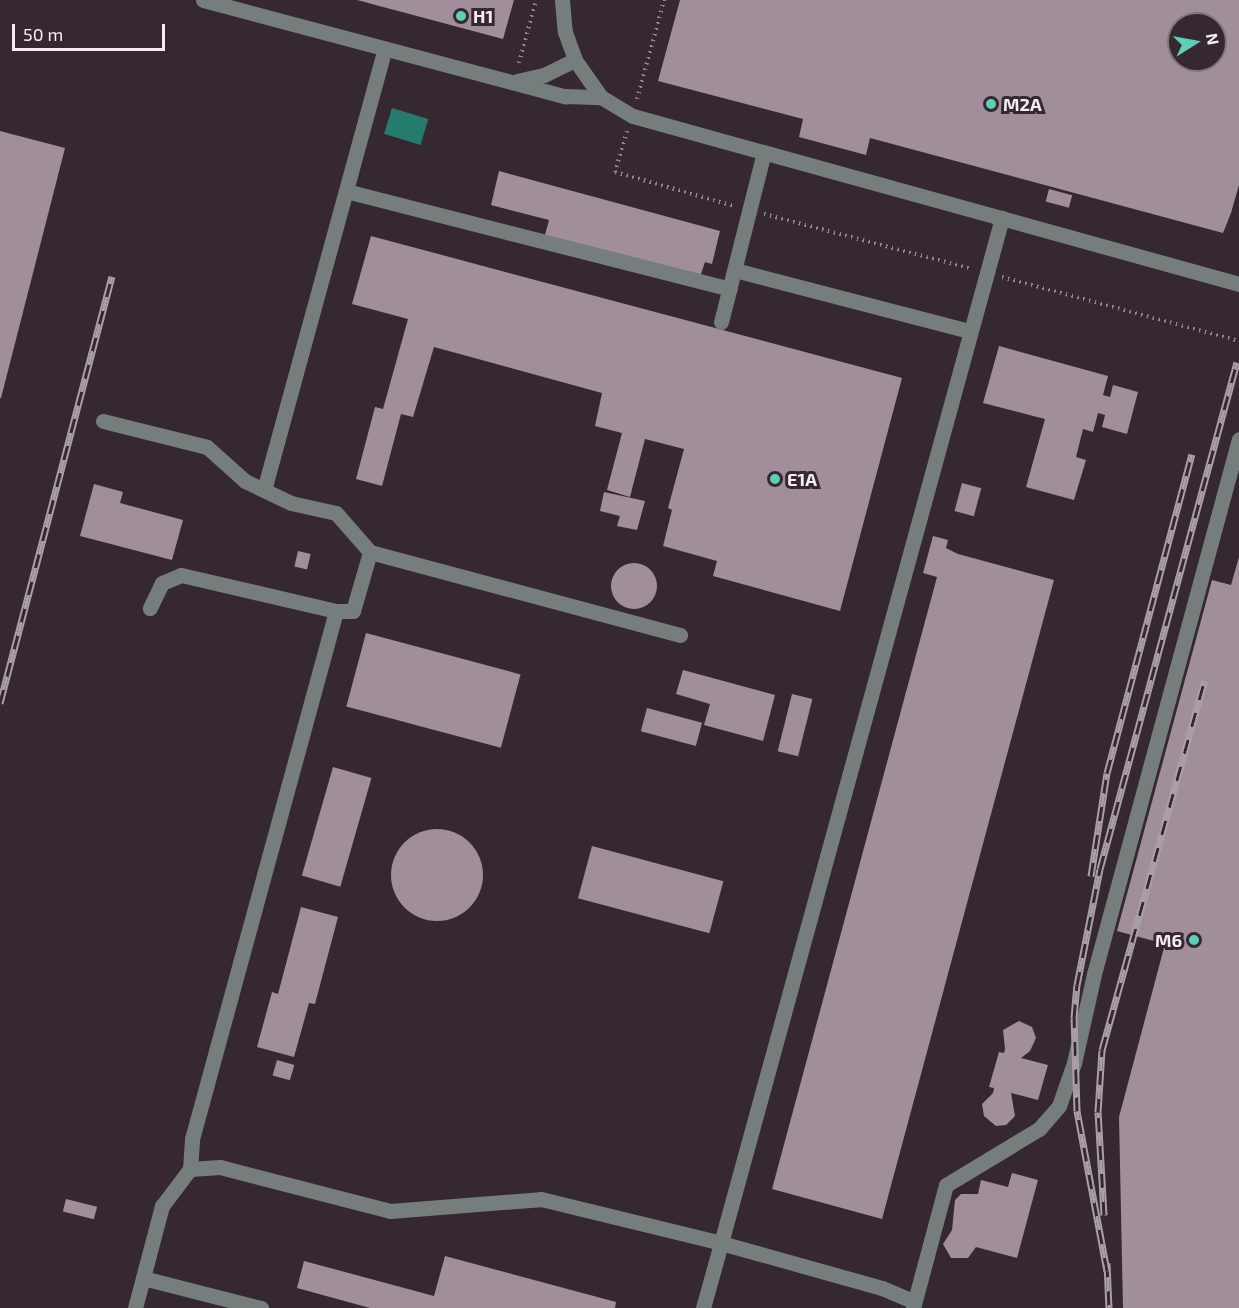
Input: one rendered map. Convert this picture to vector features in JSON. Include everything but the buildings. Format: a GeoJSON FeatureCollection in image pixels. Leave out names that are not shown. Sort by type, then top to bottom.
{"type":"FeatureCollection","features":[{"type":"Feature","properties":{"kind":"lane"},"geometry":{"type":"LineString","coordinates":[[203,0],[565,96],[601,97]]}},
{"type":"Feature","properties":{"kind":"lane"},"geometry":{"type":"LineString","coordinates":[[562,0],[565,32],[575,60],[601,97],[633,116],[1239,284]]}},
{"type":"Feature","properties":{"kind":"lane"},"geometry":{"type":"LineString","coordinates":[[264,490],[385,49]]}},
{"type":"Feature","properties":{"kind":"lane"},"geometry":{"type":"LineString","coordinates":[[514,81],[544,75],[575,60]]}},
{"type":"Feature","properties":{"kind":"lane"},"geometry":{"type":"LineString","coordinates":[[721,322],[764,152]]}},
{"type":"Feature","properties":{"kind":"lane"},"geometry":{"type":"LineString","coordinates":[[346,191],[730,289]]}},
{"type":"Feature","properties":{"kind":"lane"},"geometry":{"type":"LineString","coordinates":[[703,1308],[1002,218]]}},
{"type":"Feature","properties":{"kind":"lane"},"geometry":{"type":"LineString","coordinates":[[735,270],[970,331]]}},
{"type":"Feature","properties":{"kind":"lane"},"geometry":{"type":"LineString","coordinates":[[103,421],[207,447],[245,481],[291,503],[336,513],[370,552],[680,635]]}},
{"type":"Feature","properties":{"kind":"lane"},"geometry":{"type":"LineString","coordinates":[[190,1169],[220,1167],[390,1211],[541,1199],[586,1207],[882,1288],[913,1304],[946,1185],[1039,1129],[1059,1106],[1074,1063],[1094,974],[1239,439]]}},
{"type":"Feature","properties":{"kind":"lane"},"geometry":{"type":"LineString","coordinates":[[150,608],[162,583],[181,575],[336,611],[353,611],[370,552]]}},
{"type":"Feature","properties":{"kind":"lane"},"geometry":{"type":"LineString","coordinates":[[135,1308],[162,1206],[190,1169],[195,1128],[336,611]]}},
{"type":"Feature","properties":{"kind":"lane"},"geometry":{"type":"LineString","coordinates":[[143,1278],[261,1308]]}},
{"type":"Feature","properties":{"kind":"path"},"geometry":{"type":"LineString","coordinates":[[514,81],[536,0]]}},
{"type":"Feature","properties":{"kind":"path"},"geometry":{"type":"LineString","coordinates":[[664,0],[633,116],[615,172],[1239,341]]}},
{"type":"Feature","properties":{"kind":"shaded area"},"geometry":{"type":"Polygon","coordinates":[[[392,108],[428,119],[420,145],[384,134],[392,108]]]}},
{"type":"Feature","properties":{"kind":"railway"},"geometry":{"type":"LineString","coordinates":[[0,703],[112,276]]}},
{"type":"Feature","properties":{"kind":"railway"},"geometry":{"type":"LineString","coordinates":[[1107,1271],[1077,1111],[1074,1018],[1077,985],[1100,869],[1237,362]]}},
{"type":"Feature","properties":{"kind":"railway"},"geometry":{"type":"LineString","coordinates":[[1091,876],[1107,773],[1192,454]]}},
{"type":"Feature","properties":{"kind":"railway"},"geometry":{"type":"LineString","coordinates":[[1104,1215],[1098,1112],[1102,1050],[1204,681]]}},
{"type":"Feature","properties":{"kind":"railway"},"geometry":{"type":"LineString","coordinates":[[1107,1263],[1109,1308]]}},
{"type":"Feature","properties":{"kind":"place","name":"H1"},"geometry":{"type":"Point","coordinates":[461,16]}},
{"type":"Feature","properties":{"kind":"place","name":"M2A"},"geometry":{"type":"Point","coordinates":[991,104]}},
{"type":"Feature","properties":{"kind":"place","name":"E1A"},"geometry":{"type":"Point","coordinates":[775,479]}},
{"type":"Feature","properties":{"kind":"place","name":"M6"},"geometry":{"type":"Point","coordinates":[1194,940]}}]}
